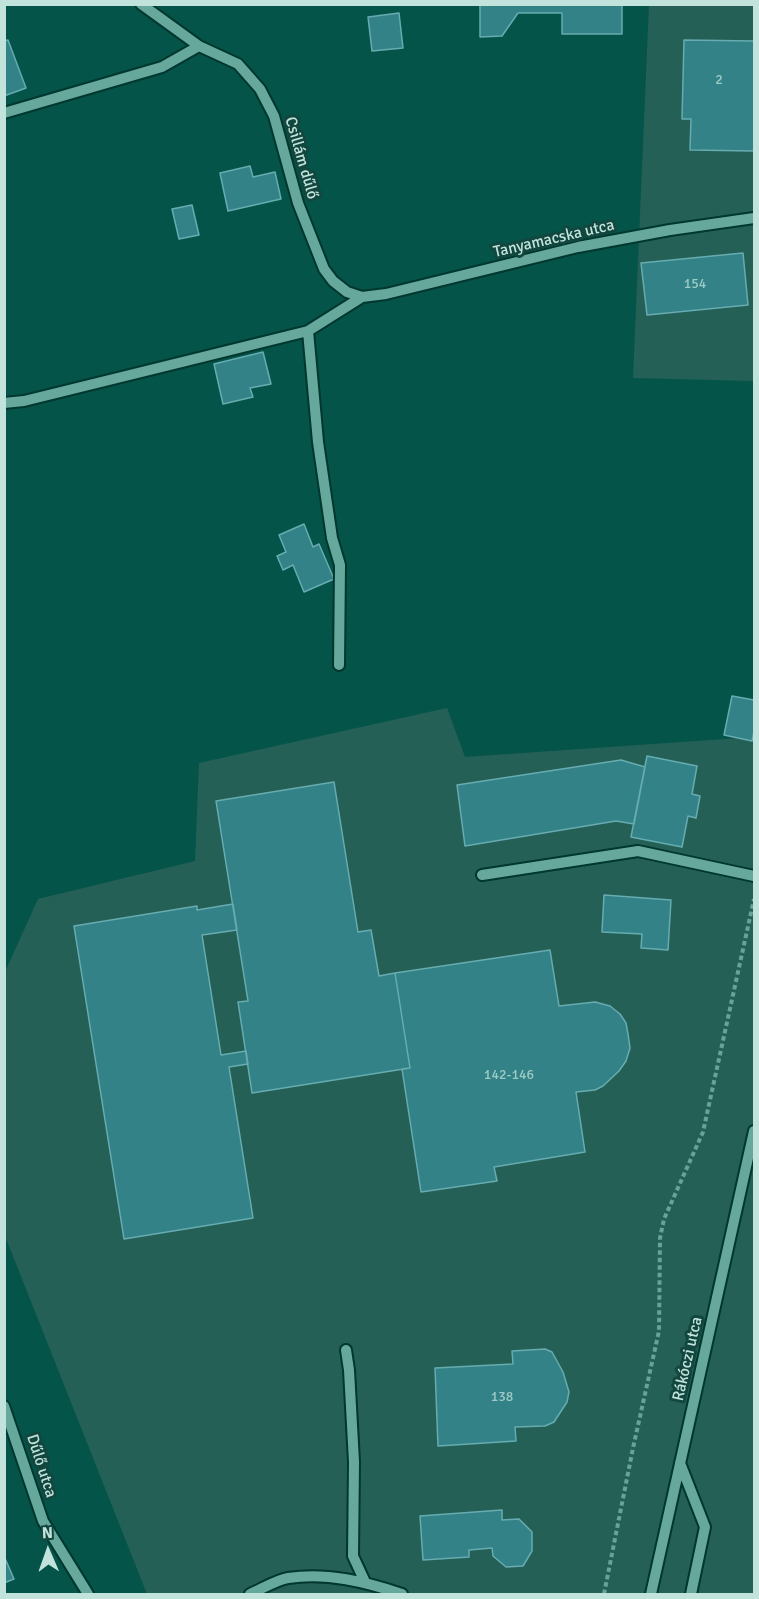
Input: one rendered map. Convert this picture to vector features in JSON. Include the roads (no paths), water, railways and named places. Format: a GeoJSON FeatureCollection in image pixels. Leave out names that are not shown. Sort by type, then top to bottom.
{"type":"FeatureCollection","features":[{"type":"Feature","properties":{"kind":"street","name":"Csillám dűlő"},"geometry":{"type":"LineString","coordinates":[[141,4],[199,46],[238,64],[260,89],[274,116],[298,203],[324,269],[333,281],[347,292],[362,297]]}},
{"type":"Feature","properties":{"kind":"street"},"geometry":{"type":"LineString","coordinates":[[4,113],[162,67],[199,46]]}},
{"type":"Feature","properties":{"kind":"street","name":"Tanyamacska utca"},"geometry":{"type":"LineString","coordinates":[[362,297],[386,294],[579,247],[670,230],[754,218]]}},
{"type":"Feature","properties":{"kind":"street"},"geometry":{"type":"LineString","coordinates":[[4,403],[24,401],[308,331],[362,297]]}},
{"type":"Feature","properties":{"kind":"street"},"geometry":{"type":"LineString","coordinates":[[308,331],[318,442],[332,538],[340,565],[339,664]]}},
{"type":"Feature","properties":{"kind":"street"},"geometry":{"type":"LineString","coordinates":[[482,875],[638,851],[754,876]]}},
{"type":"Feature","properties":{"kind":"street","name":"Rákóczi utca"},"geometry":{"type":"LineString","coordinates":[[651,1594],[754,1131]]}},
{"type":"Feature","properties":{"kind":"street"},"geometry":{"type":"LineString","coordinates":[[346,1350],[354,1462],[353,1556],[364,1582]]}},
{"type":"Feature","properties":{"kind":"street","name":"Dűlő utca"},"geometry":{"type":"LineString","coordinates":[[4,1406],[43,1521],[87,1594]]}},
{"type":"Feature","properties":{"kind":"street"},"geometry":{"type":"LineString","coordinates":[[680,1463],[705,1527],[691,1594]]}},
{"type":"Feature","properties":{"kind":"street"},"geometry":{"type":"LineString","coordinates":[[250,1594],[286,1578],[329,1577],[364,1582],[402,1594]]}}]}
